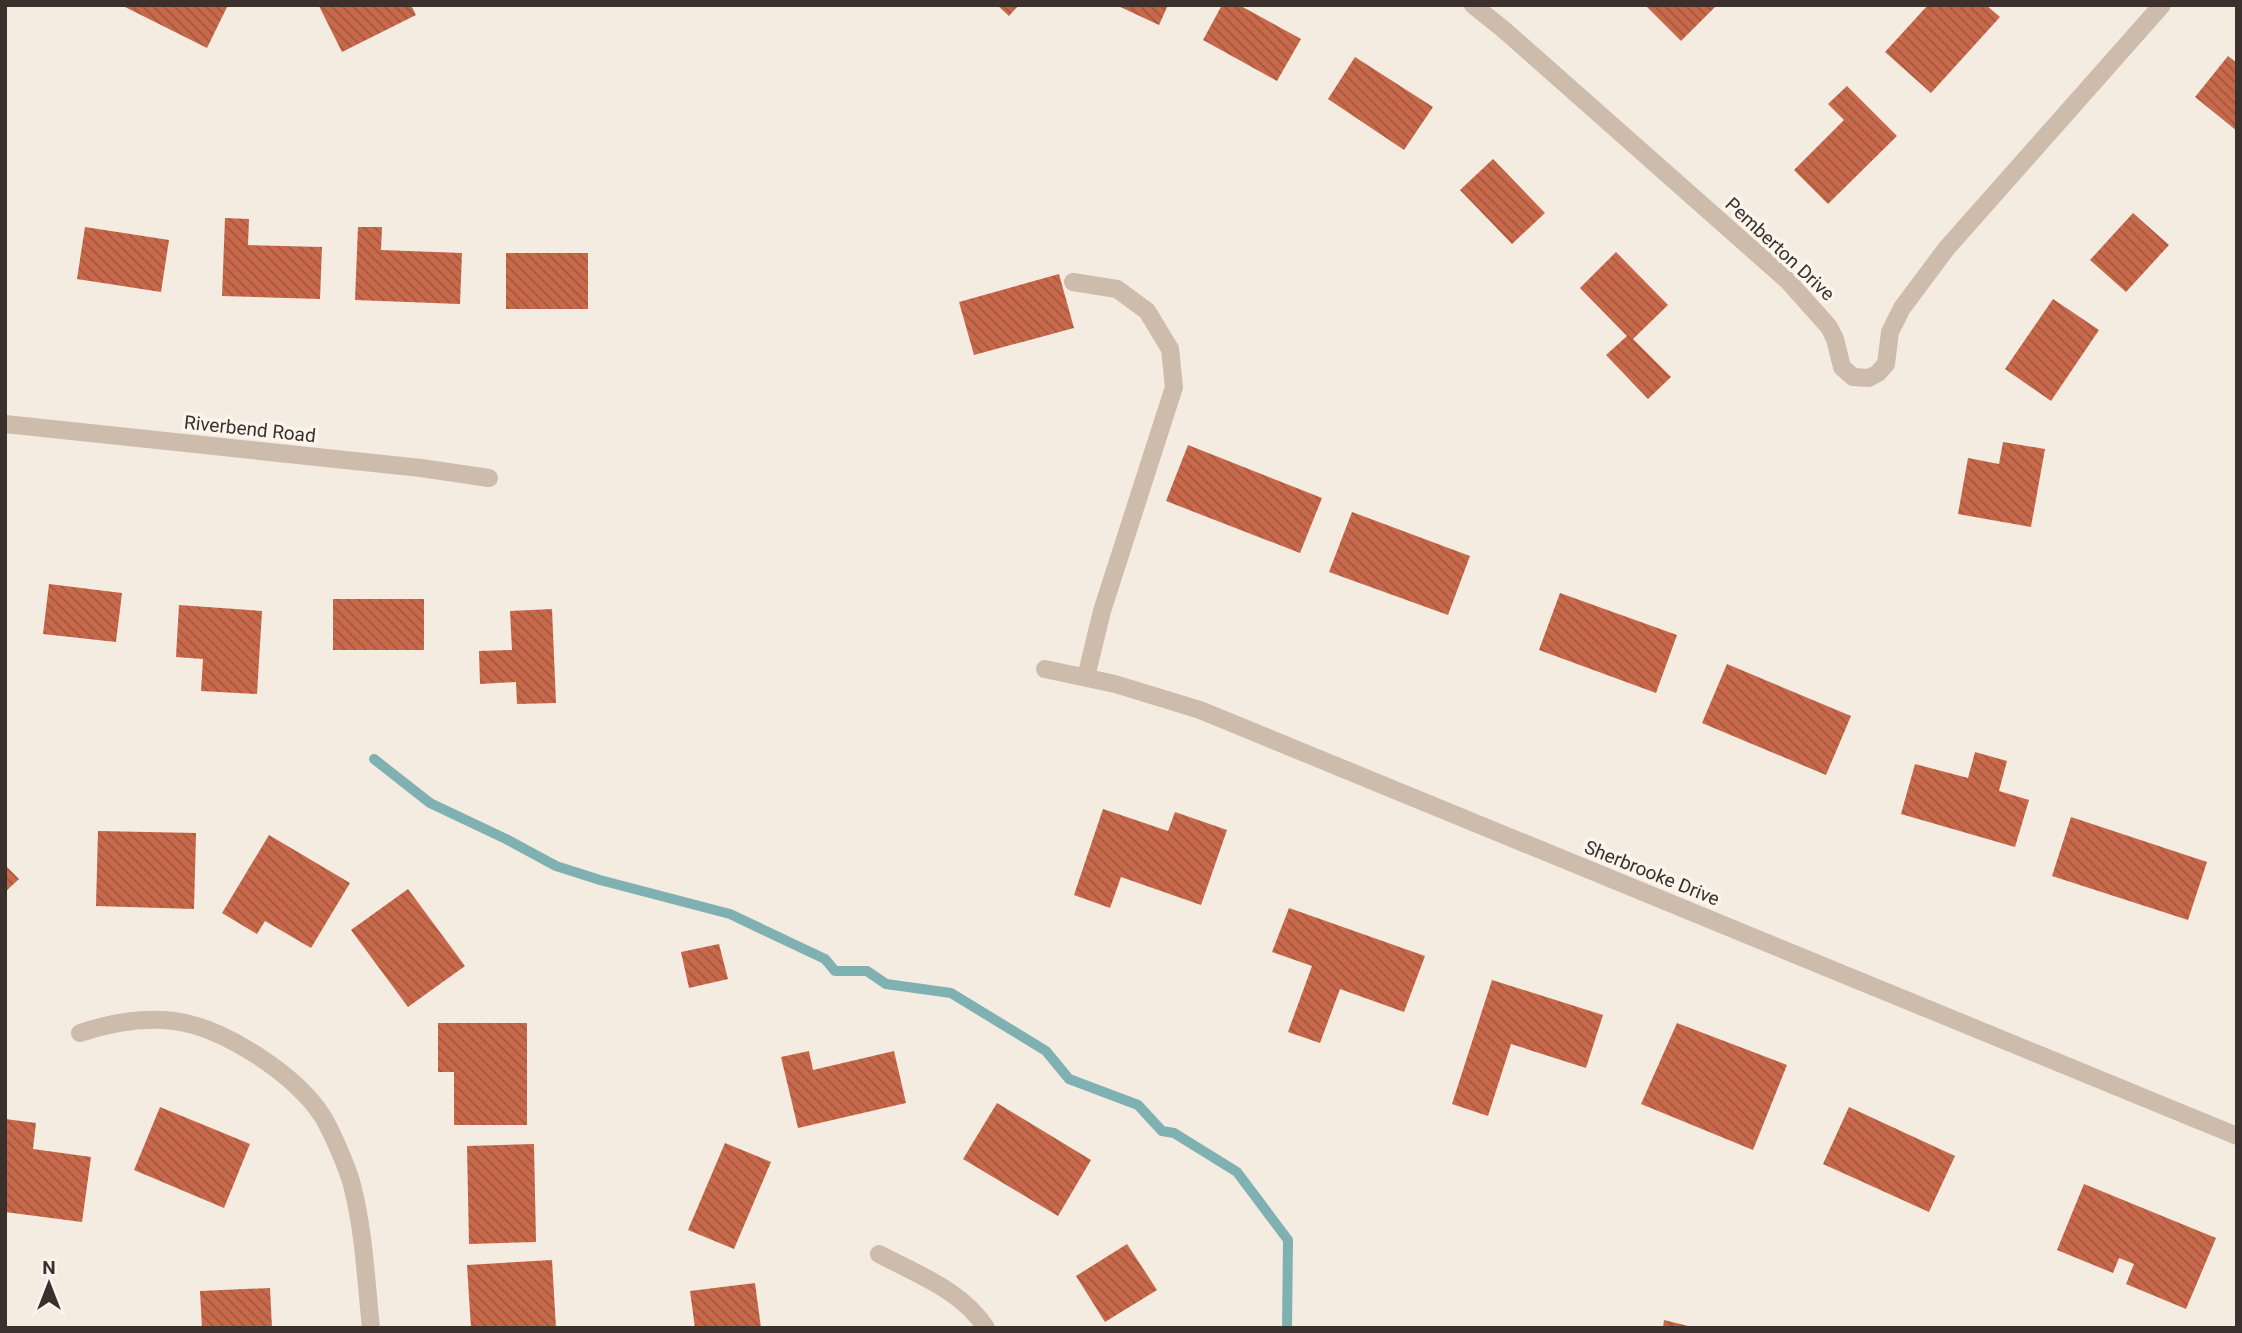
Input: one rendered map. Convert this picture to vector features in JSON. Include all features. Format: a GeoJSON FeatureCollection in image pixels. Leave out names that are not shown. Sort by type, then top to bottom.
{"type":"FeatureCollection","features":[{"type":"Feature","properties":{"kind":"street","name":"Pemberton Drive"},"geometry":{"type":"LineString","coordinates":[[1473,5],[1788,281],[1829,327],[1842,367],[1853,377],[1869,379],[1886,364],[1890,332],[1902,308],[1946,249],[2162,5]]}},
{"type":"Feature","properties":{"kind":"street"},"geometry":{"type":"LineString","coordinates":[[1073,282],[1117,289],[1147,311],[1170,349],[1174,387],[1102,611],[1086,677]]}},
{"type":"Feature","properties":{"kind":"street","name":"Riverbend Road"},"geometry":{"type":"LineString","coordinates":[[5,424],[421,468],[489,478]]}},
{"type":"Feature","properties":{"kind":"street","name":"Sherbrooke Drive"},"geometry":{"type":"LineString","coordinates":[[1045,669],[1086,677],[1200,710],[2237,1136]]}},
{"type":"Feature","properties":{"kind":"street"},"geometry":{"type":"LineString","coordinates":[[80,1033],[108,1024],[145,1020],[176,1021],[218,1033],[261,1059],[298,1088],[323,1117],[352,1183],[371,1328]]}},
{"type":"Feature","properties":{"kind":"street"},"geometry":{"type":"LineString","coordinates":[[878,1254],[950,1292],[981,1320],[986,1328]]}},
{"type":"Feature","properties":{"kind":"building"},"geometry":{"type":"Polygon","coordinates":[[[121,5],[228,5],[207,48],[121,5]]]}},
{"type":"Feature","properties":{"kind":"building"},"geometry":{"type":"Polygon","coordinates":[[[411,5],[416,15],[342,52],[319,6],[411,5]]]}},
{"type":"Feature","properties":{"kind":"building"},"geometry":{"type":"Polygon","coordinates":[[[997,5],[1019,5],[1009,16],[997,5]]]}},
{"type":"Feature","properties":{"kind":"building"},"geometry":{"type":"Polygon","coordinates":[[[1116,5],[1168,5],[1159,25],[1116,5]]]}},
{"type":"Feature","properties":{"kind":"building"},"geometry":{"type":"Polygon","coordinates":[[[1222,5],[1239,5],[1301,39],[1277,81],[1203,40],[1222,5]]]}},
{"type":"Feature","properties":{"kind":"building"},"geometry":{"type":"Polygon","coordinates":[[[1645,5],[1717,5],[1681,41],[1645,5]]]}},
{"type":"Feature","properties":{"kind":"building"},"geometry":{"type":"Polygon","coordinates":[[[1928,5],[1986,5],[2000,17],[1931,93],[1885,52],[1928,5]]]}},
{"type":"Feature","properties":{"kind":"building"},"geometry":{"type":"Polygon","coordinates":[[[2228,56],[2237,63],[2237,131],[2195,97],[2228,56]]]}},
{"type":"Feature","properties":{"kind":"building"},"geometry":{"type":"Polygon","coordinates":[[[1355,57],[1433,107],[1404,150],[1328,99],[1355,57]]]}},
{"type":"Feature","properties":{"kind":"building"},"geometry":{"type":"Polygon","coordinates":[[[1847,86],[1897,136],[1828,204],[1794,170],[1844,120],[1828,104],[1847,86]]]}},
{"type":"Feature","properties":{"kind":"building"},"geometry":{"type":"Polygon","coordinates":[[[1493,159],[1545,213],[1512,244],[1460,190],[1493,159]]]}},
{"type":"Feature","properties":{"kind":"building"},"geometry":{"type":"Polygon","coordinates":[[[2133,213],[2169,245],[2126,292],[2090,260],[2133,213]]]}},
{"type":"Feature","properties":{"kind":"building"},"geometry":{"type":"Polygon","coordinates":[[[225,218],[249,219],[248,245],[322,247],[320,299],[222,296],[225,218]]]}},
{"type":"Feature","properties":{"kind":"building"},"geometry":{"type":"Polygon","coordinates":[[[85,227],[169,240],[161,292],[77,279],[85,227]]]}},
{"type":"Feature","properties":{"kind":"building"},"geometry":{"type":"Polygon","coordinates":[[[358,227],[382,227],[381,250],[462,253],[460,304],[355,300],[358,227]]]}},
{"type":"Feature","properties":{"kind":"building"},"geometry":{"type":"Polygon","coordinates":[[[1616,252],[1668,305],[1633,339],[1671,377],[1648,399],[1606,355],[1627,336],[1580,288],[1616,252]]]}},
{"type":"Feature","properties":{"kind":"building"},"geometry":{"type":"Polygon","coordinates":[[[506,253],[588,253],[588,309],[506,309],[506,253]]]}},
{"type":"Feature","properties":{"kind":"building"},"geometry":{"type":"Polygon","coordinates":[[[1059,274],[1074,328],[974,355],[959,302],[1059,274]]]}},
{"type":"Feature","properties":{"kind":"building"},"geometry":{"type":"Polygon","coordinates":[[[2053,299],[2099,330],[2051,401],[2005,369],[2053,299]]]}},
{"type":"Feature","properties":{"kind":"building"},"geometry":{"type":"Polygon","coordinates":[[[2003,442],[2045,449],[2031,527],[1958,514],[1968,458],[1999,464],[2003,442]]]}},
{"type":"Feature","properties":{"kind":"building"},"geometry":{"type":"Polygon","coordinates":[[[1188,445],[1322,498],[1300,553],[1166,501],[1188,445]]]}},
{"type":"Feature","properties":{"kind":"building"},"geometry":{"type":"Polygon","coordinates":[[[1352,512],[1470,556],[1448,615],[1329,572],[1352,512]]]}},
{"type":"Feature","properties":{"kind":"building"},"geometry":{"type":"Polygon","coordinates":[[[49,584],[122,593],[116,642],[43,634],[49,584]]]}},
{"type":"Feature","properties":{"kind":"building"},"geometry":{"type":"Polygon","coordinates":[[[1560,593],[1677,635],[1656,693],[1539,650],[1560,593]]]}},
{"type":"Feature","properties":{"kind":"building"},"geometry":{"type":"Polygon","coordinates":[[[333,599],[424,599],[424,650],[333,650],[333,599]]]}},
{"type":"Feature","properties":{"kind":"building"},"geometry":{"type":"Polygon","coordinates":[[[179,605],[262,611],[257,694],[201,691],[203,659],[176,657],[179,605]]]}},
{"type":"Feature","properties":{"kind":"building"},"geometry":{"type":"Polygon","coordinates":[[[552,609],[556,703],[517,704],[516,682],[480,684],[479,651],[512,650],[510,611],[552,609]]]}},
{"type":"Feature","properties":{"kind":"building"},"geometry":{"type":"Polygon","coordinates":[[[1727,664],[1851,716],[1826,775],[1702,723],[1727,664]]]}},
{"type":"Feature","properties":{"kind":"building"},"geometry":{"type":"Polygon","coordinates":[[[1975,752],[2007,761],[1999,791],[2029,800],[2015,847],[1901,814],[1915,764],[1968,778],[1975,752]]]}},
{"type":"Feature","properties":{"kind":"building"},"geometry":{"type":"Polygon","coordinates":[[[1103,809],[1168,831],[1175,812],[1227,830],[1201,905],[1121,877],[1110,908],[1074,895],[1103,809]]]}},
{"type":"Feature","properties":{"kind":"building"},"geometry":{"type":"Polygon","coordinates":[[[2071,817],[2207,862],[2188,920],[2052,876],[2071,817]]]}},
{"type":"Feature","properties":{"kind":"building"},"geometry":{"type":"Polygon","coordinates":[[[98,831],[196,833],[194,909],[96,906],[98,831]]]}},
{"type":"Feature","properties":{"kind":"building"},"geometry":{"type":"Polygon","coordinates":[[[269,835],[350,883],[311,948],[265,921],[257,934],[222,913],[269,835]]]}},
{"type":"Feature","properties":{"kind":"building"},"geometry":{"type":"Polygon","coordinates":[[[5,865],[19,879],[5,892],[5,865]]]}},
{"type":"Feature","properties":{"kind":"building"},"geometry":{"type":"Polygon","coordinates":[[[408,889],[465,966],[408,1007],[351,930],[408,889]]]}},
{"type":"Feature","properties":{"kind":"building"},"geometry":{"type":"Polygon","coordinates":[[[1289,908],[1425,956],[1404,1012],[1340,989],[1320,1043],[1288,1032],[1312,966],[1272,952],[1289,908]]]}},
{"type":"Feature","properties":{"kind":"building"},"geometry":{"type":"Polygon","coordinates":[[[719,944],[728,979],[689,988],[681,952],[719,944]]]}},
{"type":"Feature","properties":{"kind":"building"},"geometry":{"type":"Polygon","coordinates":[[[1492,980],[1603,1015],[1586,1068],[1511,1044],[1488,1116],[1452,1104],[1492,980]]]}},
{"type":"Feature","properties":{"kind":"building"},"geometry":{"type":"Polygon","coordinates":[[[438,1023],[527,1023],[527,1125],[454,1125],[454,1072],[438,1072],[438,1023]]]}},
{"type":"Feature","properties":{"kind":"building"},"geometry":{"type":"Polygon","coordinates":[[[1677,1023],[1787,1065],[1753,1150],[1641,1104],[1677,1023]]]}},
{"type":"Feature","properties":{"kind":"building"},"geometry":{"type":"Polygon","coordinates":[[[809,1051],[813,1070],[894,1051],[906,1103],[798,1128],[781,1057],[809,1051]]]}},
{"type":"Feature","properties":{"kind":"building"},"geometry":{"type":"Polygon","coordinates":[[[997,1103],[1091,1160],[1058,1216],[963,1159],[997,1103]]]}},
{"type":"Feature","properties":{"kind":"building"},"geometry":{"type":"Polygon","coordinates":[[[160,1107],[250,1144],[224,1208],[134,1170],[160,1107]]]}},
{"type":"Feature","properties":{"kind":"building"},"geometry":{"type":"Polygon","coordinates":[[[1849,1107],[1955,1156],[1929,1212],[1823,1164],[1849,1107]]]}},
{"type":"Feature","properties":{"kind":"building"},"geometry":{"type":"Polygon","coordinates":[[[5,1119],[36,1123],[33,1149],[91,1157],[82,1222],[5,1212],[5,1119]]]}},
{"type":"Feature","properties":{"kind":"building"},"geometry":{"type":"Polygon","coordinates":[[[725,1143],[771,1162],[734,1249],[688,1230],[725,1143]]]}},
{"type":"Feature","properties":{"kind":"building"},"geometry":{"type":"Polygon","coordinates":[[[534,1144],[536,1242],[469,1244],[467,1146],[534,1144]]]}},
{"type":"Feature","properties":{"kind":"building"},"geometry":{"type":"Polygon","coordinates":[[[2084,1184],[2216,1238],[2186,1309],[2126,1284],[2134,1264],[2119,1258],[2113,1273],[2057,1250],[2084,1184]]]}},
{"type":"Feature","properties":{"kind":"building"},"geometry":{"type":"Polygon","coordinates":[[[1127,1244],[1157,1290],[1105,1322],[1076,1276],[1127,1244]]]}},
{"type":"Feature","properties":{"kind":"building"},"geometry":{"type":"Polygon","coordinates":[[[552,1260],[556,1328],[471,1328],[467,1265],[552,1260]]]}},
{"type":"Feature","properties":{"kind":"building"},"geometry":{"type":"Polygon","coordinates":[[[755,1283],[761,1328],[695,1328],[690,1291],[755,1283]]]}},
{"type":"Feature","properties":{"kind":"building"},"geometry":{"type":"Polygon","coordinates":[[[270,1288],[272,1328],[202,1328],[200,1291],[270,1288]]]}},
{"type":"Feature","properties":{"kind":"building"},"geometry":{"type":"Polygon","coordinates":[[[1664,1320],[1692,1327],[1692,1328],[1663,1328],[1664,1320]]]}},
{"type":"Feature","properties":{"kind":"waterway"},"geometry":{"type":"LineString","coordinates":[[374,759],[430,803],[556,866],[730,914],[825,959],[835,971],[867,971],[886,984],[951,993],[1046,1051],[1069,1079],[1138,1105],[1162,1131],[1174,1133],[1237,1172],[1288,1240],[1287,1328]]}}]}
